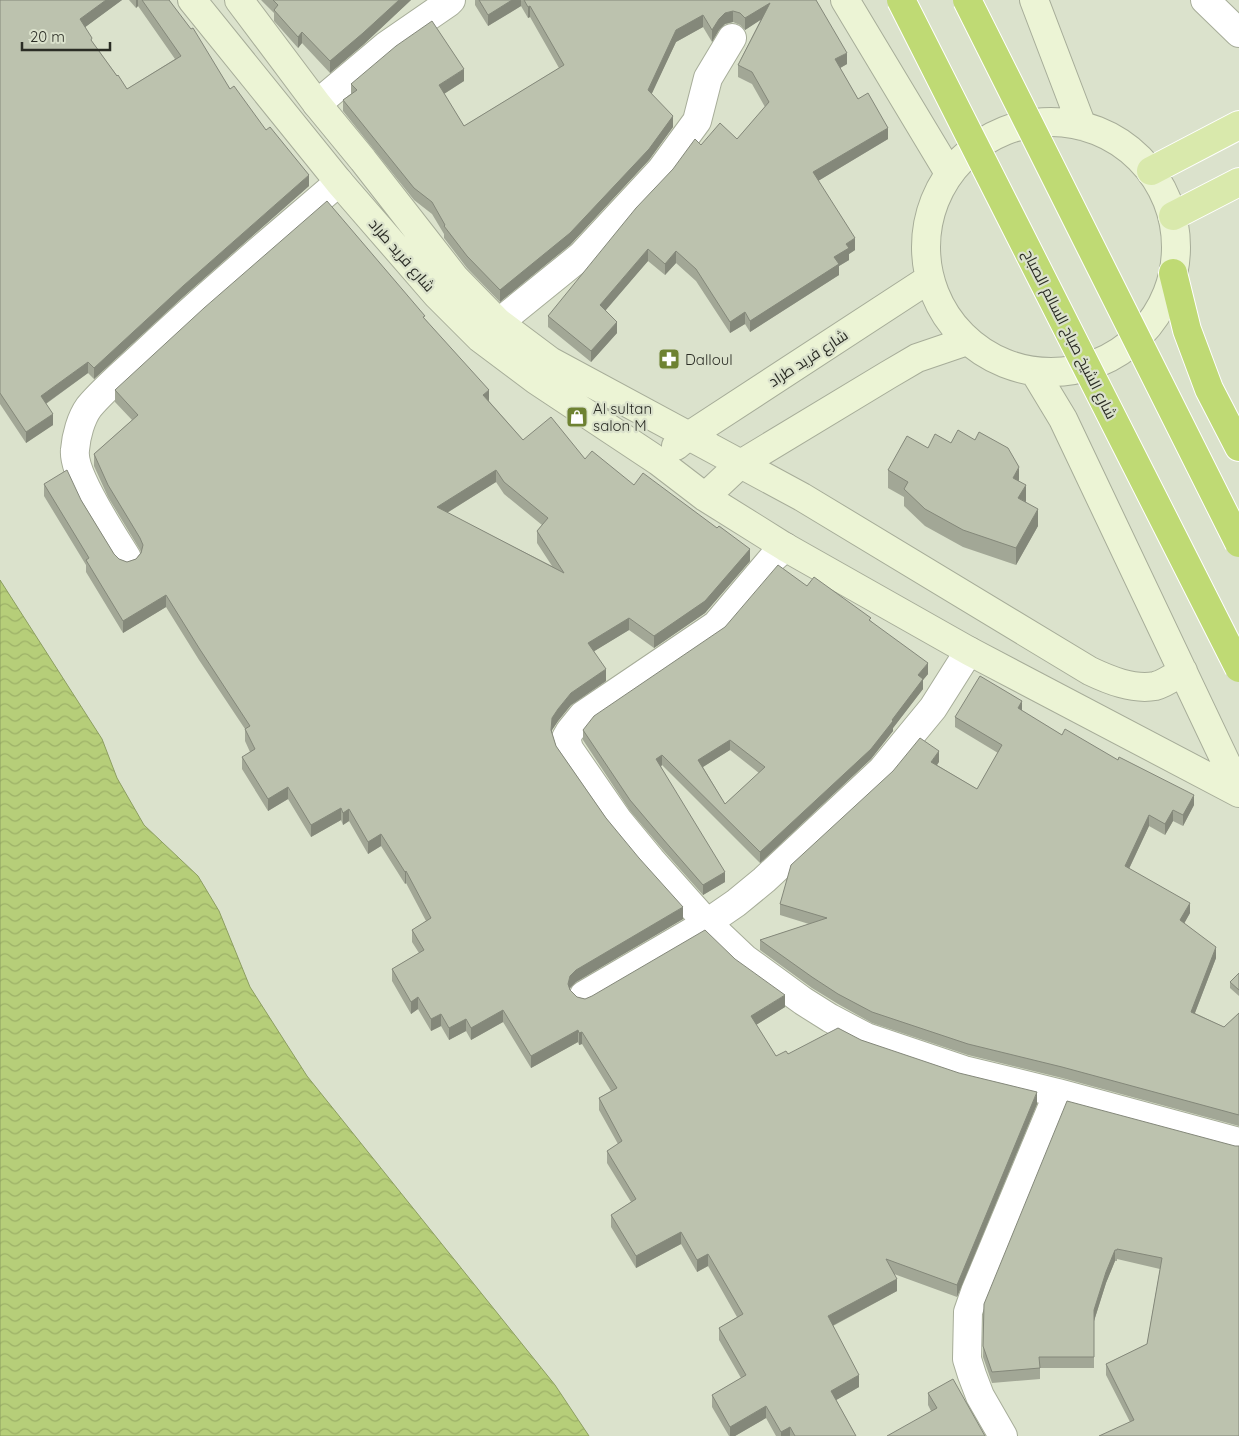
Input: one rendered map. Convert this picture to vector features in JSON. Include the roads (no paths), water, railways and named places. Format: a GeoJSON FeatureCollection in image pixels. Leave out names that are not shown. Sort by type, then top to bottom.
{"type":"FeatureCollection","features":[{"type":"Feature","properties":{"kind":"highway","name":"شارع الشيخ صباح السالم الصباح"},"geometry":{"type":"LineString","coordinates":[[902,0],[1239,668]]}},
{"type":"Feature","properties":{"kind":"highway"},"geometry":{"type":"LineString","coordinates":[[967,0],[1239,543]]}},
{"type":"Feature","properties":{"kind":"highway"},"geometry":{"type":"LineString","coordinates":[[1173,273],[1187,330],[1209,389],[1239,448]]}},
{"type":"Feature","properties":{"kind":"main road"},"geometry":{"type":"LineString","coordinates":[[1150,171],[1239,124]]}},
{"type":"Feature","properties":{"kind":"main road"},"geometry":{"type":"LineString","coordinates":[[1172,216],[1239,182]]}},
{"type":"Feature","properties":{"kind":"street","name":"شارع فريد طراد"},"geometry":{"type":"LineString","coordinates":[[192,0],[339,182],[437,295],[489,330],[802,497],[1090,671],[1111,680],[1137,686],[1156,686],[1183,671]]}},
{"type":"Feature","properties":{"kind":"street","name":"شارع فريد طراد"},"geometry":{"type":"LineString","coordinates":[[240,0],[317,104],[454,278],[489,330],[536,380],[658,461],[705,498],[785,547],[969,651],[1239,792]]}},
{"type":"Feature","properties":{"kind":"street"},"geometry":{"type":"LineString","coordinates":[[317,104],[387,46],[451,0]]}},
{"type":"Feature","properties":{"kind":"street"},"geometry":{"type":"LineString","coordinates":[[845,0],[950,173]]}},
{"type":"Feature","properties":{"kind":"street"},"geometry":{"type":"LineString","coordinates":[[1034,0],[1082,126]]}},
{"type":"Feature","properties":{"kind":"street"},"geometry":{"type":"LineString","coordinates":[[1205,0],[1239,33]]}},
{"type":"Feature","properties":{"kind":"street"},"geometry":{"type":"LineString","coordinates":[[489,330],[581,256],[661,170],[697,121],[708,78],[732,38]]}},
{"type":"Feature","properties":{"kind":"street"},"geometry":{"type":"LineString","coordinates":[[1053,122],[1082,126],[1108,136],[1132,151],[1150,171],[1164,192],[1172,216],[1176,245],[1173,273],[1160,308],[1137,337],[1106,359],[1071,370],[1034,371],[998,361],[967,341],[944,313],[929,279],[925,242],[932,206],[950,173],[970,151],[995,135],[1023,125],[1053,122]]}},
{"type":"Feature","properties":{"kind":"street"},"geometry":{"type":"LineString","coordinates":[[127,558],[78,471],[74,452],[79,430],[88,409],[105,390],[183,316],[339,182]]}},
{"type":"Feature","properties":{"kind":"street","name":"شارع فريد طراد"},"geometry":{"type":"LineString","coordinates":[[658,461],[687,436],[929,279]]}},
{"type":"Feature","properties":{"kind":"street"},"geometry":{"type":"LineString","coordinates":[[705,498],[739,465],[917,358],[967,341]]}},
{"type":"Feature","properties":{"kind":"street"},"geometry":{"type":"LineString","coordinates":[[1034,371],[1063,419],[1239,792]]}},
{"type":"Feature","properties":{"kind":"street"},"geometry":{"type":"LineString","coordinates":[[785,547],[772,559],[716,625],[584,715],[570,731],[566,738],[569,749],[618,820],[707,923],[744,958],[803,1001],[866,1037],[964,1070],[1058,1093],[1239,1142]]}},
{"type":"Feature","properties":{"kind":"street"},"geometry":{"type":"LineString","coordinates":[[584,995],[707,923],[764,880],[882,770],[933,708],[969,651]]}},
{"type":"Feature","properties":{"kind":"street"},"geometry":{"type":"LineString","coordinates":[[1003,1436],[980,1396],[967,1359],[968,1312],[1058,1093]]}},
{"type":"Feature","properties":{"kind":"water"},"geometry":{"type":"Polygon","coordinates":[[[0,580],[102,739],[117,778],[144,825],[198,876],[219,911],[250,987],[307,1076],[555,1385],[589,1436],[0,1436],[0,580]]]}},
{"type":"Feature","properties":{"kind":"place","name":"Dalloul"},"geometry":{"type":"Point","coordinates":[669,359]}},
{"type":"Feature","properties":{"kind":"place","name":"Al sultan salon M"},"geometry":{"type":"Point","coordinates":[577,417]}}]}
